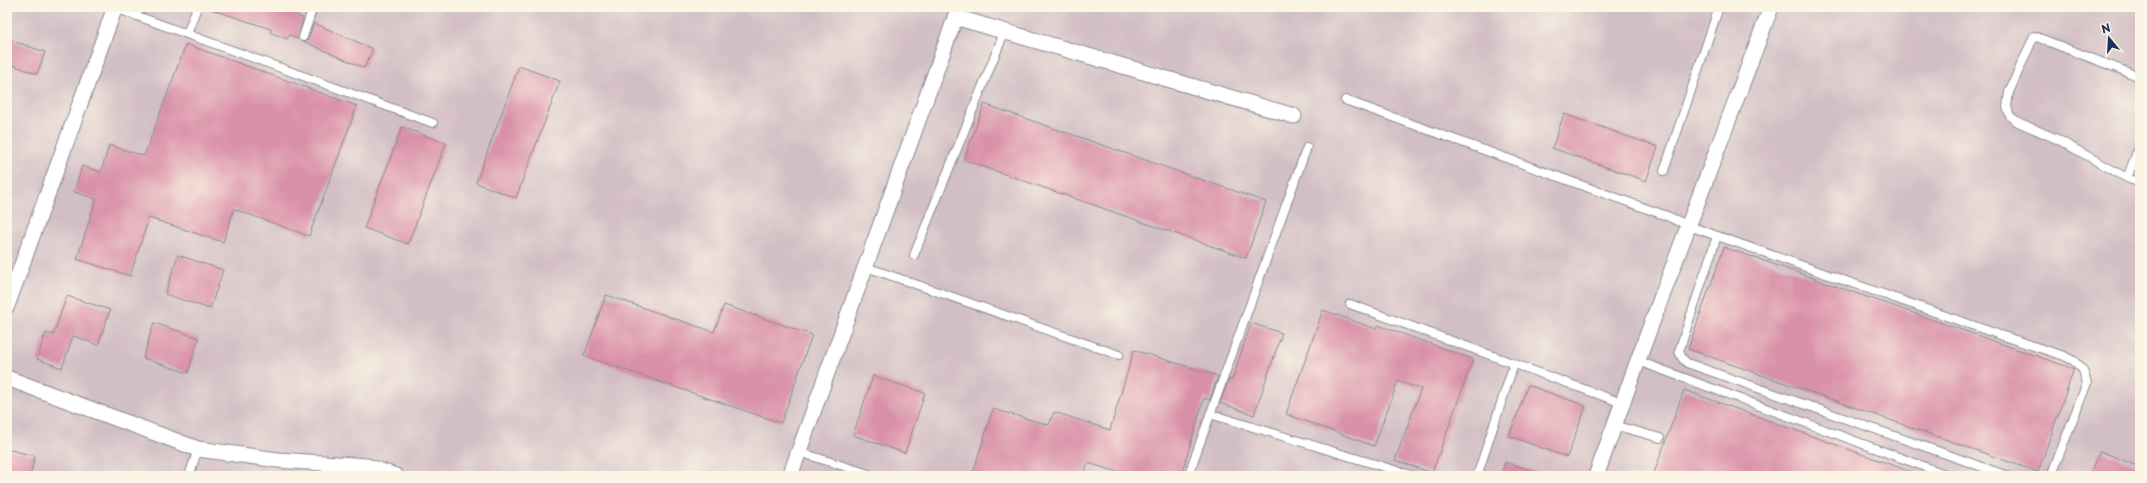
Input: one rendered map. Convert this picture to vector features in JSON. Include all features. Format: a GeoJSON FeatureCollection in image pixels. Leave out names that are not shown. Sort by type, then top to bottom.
{"type":"FeatureCollection","features":[{"type":"Feature","properties":{"kind":"street"},"geometry":{"type":"LineString","coordinates":[[7,306],[115,7]]}},
{"type":"Feature","properties":{"kind":"street"},"geometry":{"type":"LineString","coordinates":[[1596,476],[1771,7]]}},
{"type":"Feature","properties":{"kind":"street"},"geometry":{"type":"LineString","coordinates":[[790,476],[957,12],[1004,33],[1294,116]]}},
{"type":"Feature","properties":{"kind":"street"},"geometry":{"type":"LineString","coordinates":[[7,378],[198,449],[278,460],[367,466],[396,476]]}},
{"type":"Feature","properties":{"kind":"lane"},"geometry":{"type":"LineString","coordinates":[[115,7],[433,122]]}},
{"type":"Feature","properties":{"kind":"lane"},"geometry":{"type":"LineString","coordinates":[[187,34],[197,7]]}},
{"type":"Feature","properties":{"kind":"lane"},"geometry":{"type":"LineString","coordinates":[[303,37],[313,7]]}},
{"type":"Feature","properties":{"kind":"lane"},"geometry":{"type":"LineString","coordinates":[[1664,171],[1719,7]]}},
{"type":"Feature","properties":{"kind":"lane"},"geometry":{"type":"LineString","coordinates":[[914,256],[1004,33]]}},
{"type":"Feature","properties":{"kind":"lane"},"geometry":{"type":"LineString","coordinates":[[2140,77],[2034,36],[2009,92],[2007,107],[2010,116],[2018,122],[2057,139],[2127,178],[2140,183]]}},
{"type":"Feature","properties":{"kind":"lane"},"geometry":{"type":"LineString","coordinates":[[1345,100],[1667,216],[1689,226],[2064,356],[2074,361],[2083,370],[2087,383],[2051,476]]}},
{"type":"Feature","properties":{"kind":"lane"},"geometry":{"type":"LineString","coordinates":[[2127,178],[2140,144]]}},
{"type":"Feature","properties":{"kind":"lane"},"geometry":{"type":"LineString","coordinates":[[1188,476],[1307,147]]}},
{"type":"Feature","properties":{"kind":"lane"},"geometry":{"type":"LineString","coordinates":[[1717,236],[1679,350],[1682,358],[1687,363],[2008,476]]}},
{"type":"Feature","properties":{"kind":"lane"},"geometry":{"type":"LineString","coordinates":[[866,267],[1119,355]]}},
{"type":"Feature","properties":{"kind":"lane"},"geometry":{"type":"LineString","coordinates":[[1350,304],[1622,403]]}},
{"type":"Feature","properties":{"kind":"lane"},"geometry":{"type":"LineString","coordinates":[[1638,361],[1950,476]]}},
{"type":"Feature","properties":{"kind":"lane"},"geometry":{"type":"LineString","coordinates":[[1477,476],[1514,364]]}},
{"type":"Feature","properties":{"kind":"lane"},"geometry":{"type":"LineString","coordinates":[[1210,414],[1414,476]]}},
{"type":"Feature","properties":{"kind":"lane"},"geometry":{"type":"LineString","coordinates":[[1614,425],[1660,438]]}},
{"type":"Feature","properties":{"kind":"lane"},"geometry":{"type":"LineString","coordinates":[[189,476],[198,449]]}},
{"type":"Feature","properties":{"kind":"lane"},"geometry":{"type":"LineString","coordinates":[[799,452],[875,476]]}},
{"type":"Feature","properties":{"kind":"shaded area"},"geometry":{"type":"Polygon","coordinates":[[[7,7],[2140,7],[2140,476],[7,476],[7,7]]]}},
{"type":"Feature","properties":{"kind":"building"},"geometry":{"type":"Polygon","coordinates":[[[214,7],[300,7],[297,16],[303,18],[298,39],[289,35],[287,39],[270,32],[271,29],[213,10],[214,7]]]}},
{"type":"Feature","properties":{"kind":"building"},"geometry":{"type":"Polygon","coordinates":[[[314,23],[373,49],[364,68],[305,42],[308,39],[314,23]]]}},
{"type":"Feature","properties":{"kind":"building"},"geometry":{"type":"Polygon","coordinates":[[[7,39],[45,52],[37,74],[7,63],[7,39]]]}},
{"type":"Feature","properties":{"kind":"building"},"geometry":{"type":"Polygon","coordinates":[[[186,44],[357,106],[309,236],[234,209],[223,242],[149,218],[130,276],[77,259],[96,199],[74,192],[82,166],[101,172],[109,145],[144,156],[186,44]]]}},
{"type":"Feature","properties":{"kind":"building"},"geometry":{"type":"Polygon","coordinates":[[[519,66],[560,81],[516,198],[476,183],[519,66]]]}},
{"type":"Feature","properties":{"kind":"building"},"geometry":{"type":"Polygon","coordinates":[[[984,104],[1266,202],[1246,258],[964,160],[984,104]]]}},
{"type":"Feature","properties":{"kind":"building"},"geometry":{"type":"Polygon","coordinates":[[[1564,114],[1658,147],[1646,181],[1552,148],[1564,114]]]}},
{"type":"Feature","properties":{"kind":"building"},"geometry":{"type":"Polygon","coordinates":[[[402,127],[446,143],[408,244],[364,228],[402,127]]]}},
{"type":"Feature","properties":{"kind":"building"},"geometry":{"type":"Polygon","coordinates":[[[1724,247],[2074,369],[2038,472],[1688,349],[1724,247]]]}},
{"type":"Feature","properties":{"kind":"building"},"geometry":{"type":"Polygon","coordinates":[[[178,255],[223,270],[210,309],[165,294],[178,255]]]}},
{"type":"Feature","properties":{"kind":"building"},"geometry":{"type":"Polygon","coordinates":[[[606,295],[714,332],[724,305],[812,335],[781,423],[584,356],[606,295]]]}},
{"type":"Feature","properties":{"kind":"building"},"geometry":{"type":"Polygon","coordinates":[[[67,296],[110,310],[98,345],[73,336],[62,368],[37,359],[46,333],[53,335],[67,296]]]}},
{"type":"Feature","properties":{"kind":"building"},"geometry":{"type":"Polygon","coordinates":[[[1323,310],[1376,329],[1378,325],[1473,359],[1432,473],[1395,460],[1421,389],[1398,381],[1374,446],[1286,414],[1323,310]]]}},
{"type":"Feature","properties":{"kind":"building"},"geometry":{"type":"Polygon","coordinates":[[[154,323],[199,338],[188,373],[143,358],[154,323]]]}},
{"type":"Feature","properties":{"kind":"building"},"geometry":{"type":"Polygon","coordinates":[[[1251,323],[1282,333],[1254,415],[1220,403],[1229,379],[1232,380],[1251,323]]]}},
{"type":"Feature","properties":{"kind":"building"},"geometry":{"type":"Polygon","coordinates":[[[1134,350],[1218,376],[1210,400],[1204,398],[1181,476],[1131,476],[1088,463],[1083,476],[972,476],[993,409],[1049,425],[1054,412],[1110,430],[1134,350]]]}},
{"type":"Feature","properties":{"kind":"building"},"geometry":{"type":"Polygon","coordinates":[[[873,376],[925,393],[905,453],[853,435],[873,376]]]}},
{"type":"Feature","properties":{"kind":"building"},"geometry":{"type":"Polygon","coordinates":[[[1528,385],[1586,406],[1567,457],[1509,436],[1528,385]]]}},
{"type":"Feature","properties":{"kind":"building"},"geometry":{"type":"Polygon","coordinates":[[[1684,390],[1917,474],[1917,476],[1653,476],[1684,390]]]}},
{"type":"Feature","properties":{"kind":"building"},"geometry":{"type":"Polygon","coordinates":[[[7,449],[35,456],[30,476],[7,476],[7,449]]]}},
{"type":"Feature","properties":{"kind":"building"},"geometry":{"type":"Polygon","coordinates":[[[2100,451],[2140,467],[2140,476],[2090,476],[2100,451]]]}},
{"type":"Feature","properties":{"kind":"building"},"geometry":{"type":"Polygon","coordinates":[[[1505,462],[1540,473],[1540,476],[1501,476],[1505,462]]]}}]}
